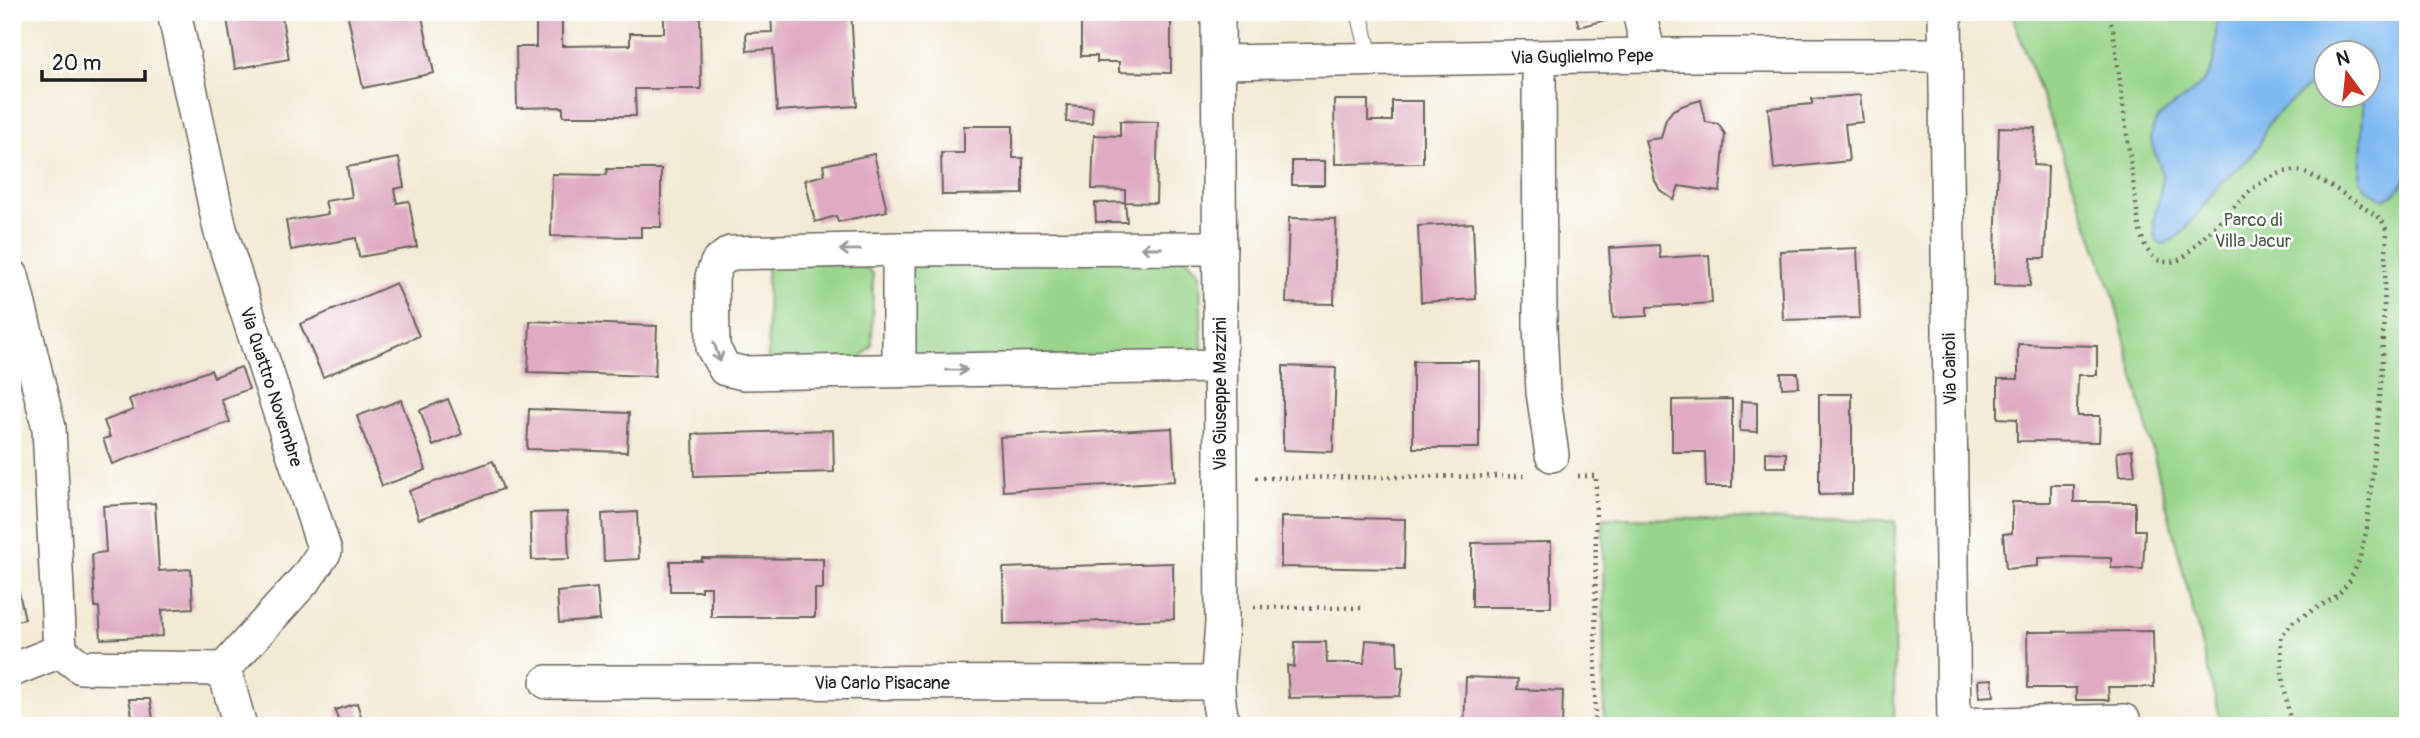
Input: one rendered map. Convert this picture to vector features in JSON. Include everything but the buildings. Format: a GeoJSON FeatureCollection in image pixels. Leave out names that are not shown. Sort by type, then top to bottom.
{"type":"FeatureCollection","features":[{"type":"Feature","properties":{"kind":"street","name":"Via Quattro Novembre"},"geometry":{"type":"LineString","coordinates":[[174,12],[220,229],[325,551],[307,578],[224,669]]}},
{"type":"Feature","properties":{"kind":"street","name":"Via Giuseppe Mazzini"},"geometry":{"type":"LineString","coordinates":[[1218,12],[1222,607],[1218,683],[1220,714],[1224,726]]}},
{"type":"Feature","properties":{"kind":"street"},"geometry":{"type":"LineString","coordinates":[[1639,12],[1649,55]]}},
{"type":"Feature","properties":{"kind":"street","name":"Via Cairoli"},"geometry":{"type":"LineString","coordinates":[[1945,12],[1954,726]]}},
{"type":"Feature","properties":{"kind":"street","name":"Via Guglielmo Pepe"},"geometry":{"type":"LineString","coordinates":[[1219,62],[1649,55],[1945,55]]}},
{"type":"Feature","properties":{"kind":"street"},"geometry":{"type":"LineString","coordinates":[[1539,58],[1540,327],[1543,392],[1553,469]]}},
{"type":"Feature","properties":{"kind":"street"},"geometry":{"type":"LineString","coordinates":[[1220,248],[899,249],[730,253],[718,263],[712,277],[713,348],[725,369],[743,373],[1221,366]]}},
{"type":"Feature","properties":{"kind":"street"},"geometry":{"type":"LineString","coordinates":[[899,249],[899,370]]}},
{"type":"Feature","properties":{"kind":"street"},"geometry":{"type":"LineString","coordinates":[[12,276],[49,428],[60,651],[81,667],[224,669],[240,726]]}},
{"type":"Feature","properties":{"kind":"street"},"geometry":{"type":"LineString","coordinates":[[12,670],[60,651]]}},
{"type":"Feature","properties":{"kind":"street","name":"Via Carlo Pisacane"},"geometry":{"type":"LineString","coordinates":[[547,682],[1218,683]]}},
{"type":"Feature","properties":{"kind":"street"},"geometry":{"type":"LineString","coordinates":[[1954,726],[2124,721]]}},
{"type":"Feature","properties":{"kind":"lane"},"geometry":{"type":"LineString","coordinates":[[1359,12],[1367,45],[1367,59]]}},
{"type":"Feature","properties":{"kind":"path"},"geometry":{"type":"LineString","coordinates":[[2103,12],[2109,18],[2113,29],[2140,233],[2151,256],[2166,262],[2183,258],[2253,188],[2265,180],[2288,172],[2299,171],[2312,176],[2381,219],[2387,231],[2381,387],[2367,528],[2359,561],[2349,582],[2337,596],[2293,622],[2281,636],[2282,673],[2291,726]]}},
{"type":"Feature","properties":{"kind":"path"},"geometry":{"type":"LineString","coordinates":[[1220,478],[1553,469],[1596,476],[1595,726]]}},
{"type":"Feature","properties":{"kind":"path"},"geometry":{"type":"LineString","coordinates":[[1222,607],[1365,608]]}},
{"type":"Feature","properties":{"kind":"green space","name":"Parco di Villa Jacur"},"geometry":{"type":"Polygon","coordinates":[[[2011,12],[2408,12],[2408,726],[2222,726],[2113,294],[2011,12]]]}},
{"type":"Feature","properties":{"kind":"green space"},"geometry":{"type":"Polygon","coordinates":[[[1183,255],[1200,273],[1202,348],[1188,357],[918,358],[907,346],[905,272],[924,256],[1183,255]]]}},
{"type":"Feature","properties":{"kind":"green space"},"geometry":{"type":"Polygon","coordinates":[[[859,261],[873,274],[872,345],[858,361],[768,363],[767,262],[859,261]]]}},
{"type":"Feature","properties":{"kind":"green space"},"geometry":{"type":"Polygon","coordinates":[[[1603,518],[1895,521],[1894,726],[1604,726],[1603,518]]]}},
{"type":"Feature","properties":{"kind":"water"},"geometry":{"type":"Polygon","coordinates":[[[2228,12],[2408,12],[2408,175],[2396,193],[2384,199],[2367,189],[2360,181],[2363,108],[2382,108],[2382,38],[2312,38],[2312,82],[2269,123],[2255,152],[2212,193],[2181,234],[2164,244],[2156,241],[2154,219],[2162,176],[2151,141],[2152,133],[2161,116],[2199,86],[2211,70],[2216,23],[2228,12]]]}}]}
